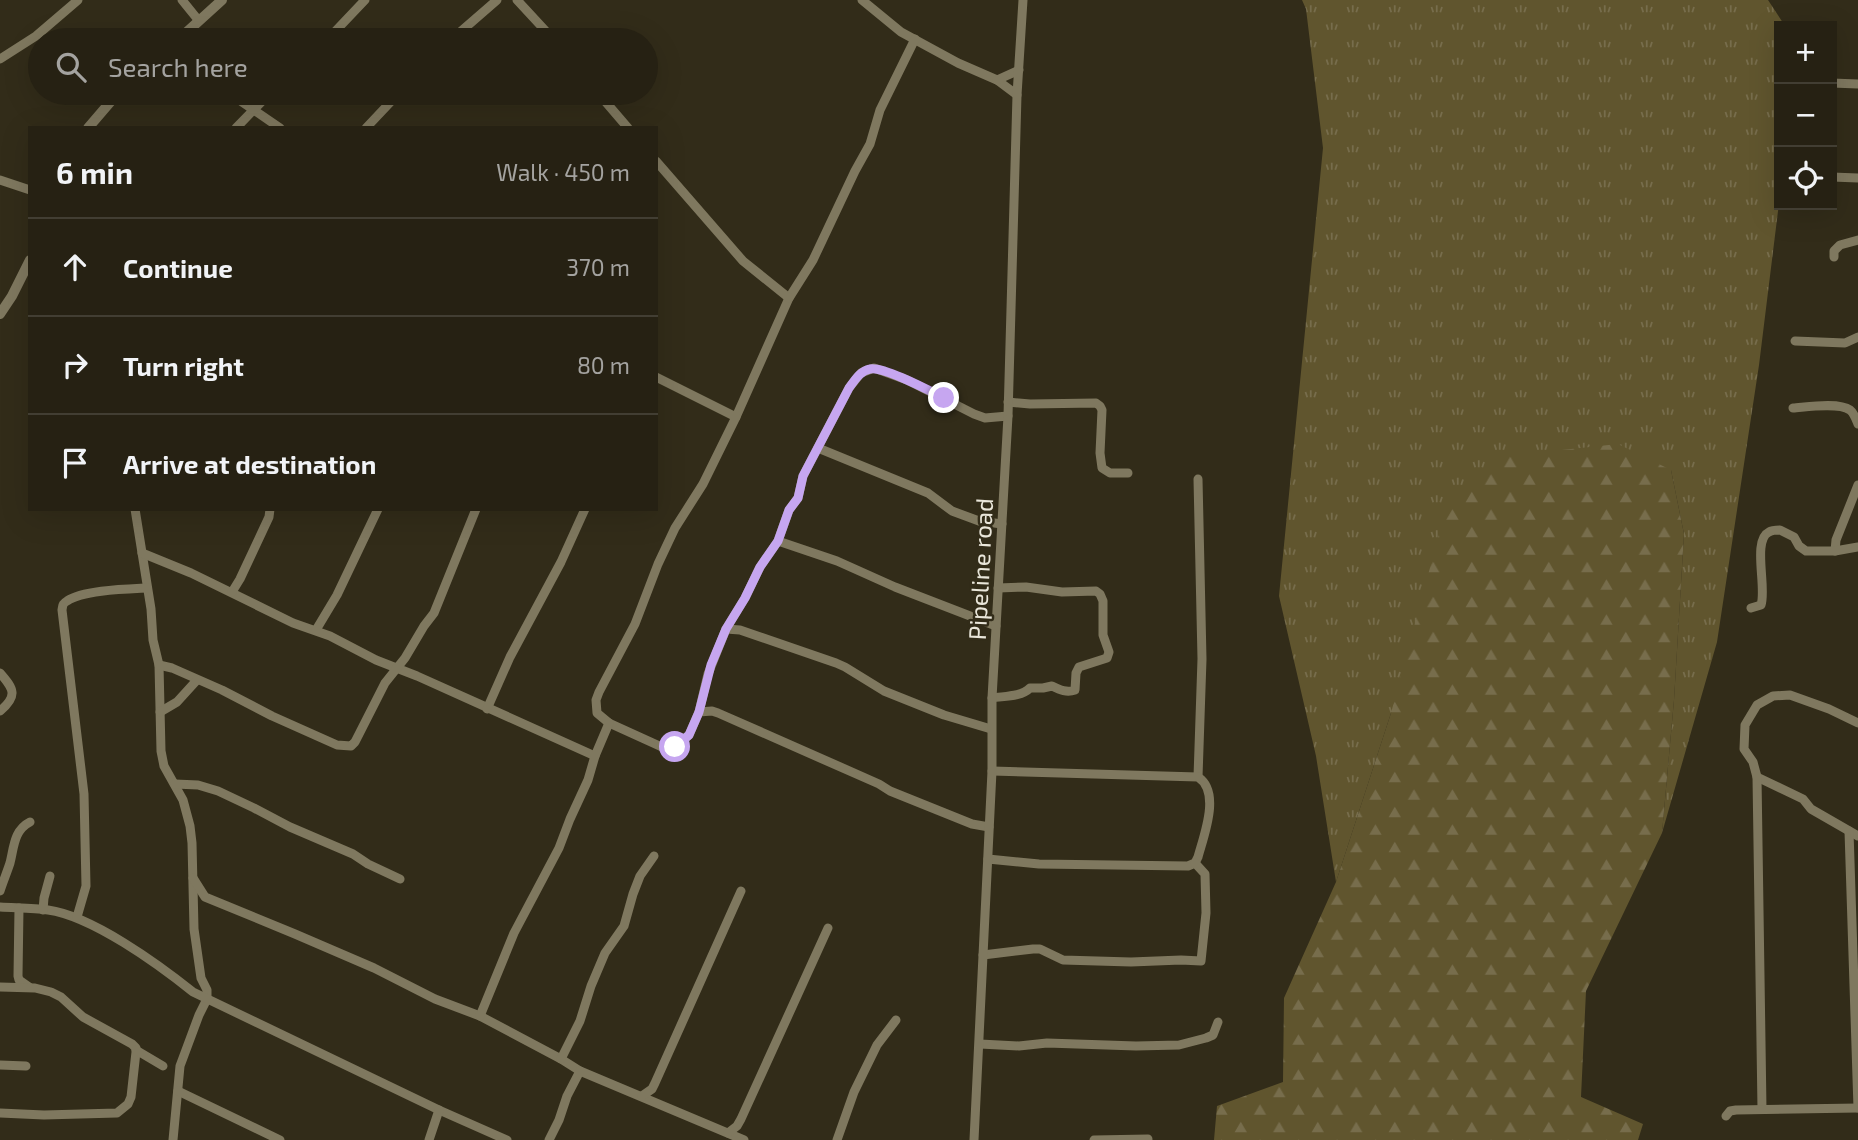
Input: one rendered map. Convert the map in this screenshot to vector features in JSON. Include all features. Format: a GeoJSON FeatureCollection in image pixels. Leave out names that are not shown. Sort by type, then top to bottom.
{"type":"FeatureCollection","features":[{"type":"Feature","properties":{"kind":"street"},"geometry":{"type":"LineString","coordinates":[[45,28],[78,0]]}},
{"type":"Feature","properties":{"kind":"street"},"geometry":{"type":"LineString","coordinates":[[182,0],[199,21]]}},
{"type":"Feature","properties":{"kind":"street"},"geometry":{"type":"LineString","coordinates":[[191,28],[222,0]]}},
{"type":"Feature","properties":{"kind":"street"},"geometry":{"type":"LineString","coordinates":[[338,28],[365,0]]}},
{"type":"Feature","properties":{"kind":"street"},"geometry":{"type":"LineString","coordinates":[[465,28],[497,0]]}},
{"type":"Feature","properties":{"kind":"street"},"geometry":{"type":"LineString","coordinates":[[517,0],[543,28]]}},
{"type":"Feature","properties":{"kind":"street"},"geometry":{"type":"LineString","coordinates":[[862,0],[901,32],[997,80],[1017,95]]}},
{"type":"Feature","properties":{"kind":"street","name":"Pipeline road"},"geometry":{"type":"LineString","coordinates":[[974,1140],[992,771],[992,698],[1008,416],[1017,95],[1023,0]]}},
{"type":"Feature","properties":{"kind":"street"},"geometry":{"type":"LineString","coordinates":[[915,39],[880,110],[874,136],[813,260],[789,298],[703,484],[658,564],[635,624],[596,699],[597,713],[609,723],[664,748],[675,747],[689,735],[699,712],[711,665],[726,629],[760,567],[778,541],[789,510],[798,498],[803,476],[857,376],[874,368],[906,380],[985,418],[1008,416]]}},
{"type":"Feature","properties":{"kind":"street"},"geometry":{"type":"LineString","coordinates":[[0,59],[28,41]]}},
{"type":"Feature","properties":{"kind":"street"},"geometry":{"type":"LineString","coordinates":[[997,80],[1019,70]]}},
{"type":"Feature","properties":{"kind":"street"},"geometry":{"type":"LineString","coordinates":[[1837,83],[1858,83]]}},
{"type":"Feature","properties":{"kind":"street"},"geometry":{"type":"LineString","coordinates":[[90,126],[108,105]]}},
{"type":"Feature","properties":{"kind":"street"},"geometry":{"type":"LineString","coordinates":[[247,105],[277,126]]}},
{"type":"Feature","properties":{"kind":"street"},"geometry":{"type":"LineString","coordinates":[[238,126],[259,105]]}},
{"type":"Feature","properties":{"kind":"street"},"geometry":{"type":"LineString","coordinates":[[368,126],[388,105]]}},
{"type":"Feature","properties":{"kind":"street"},"geometry":{"type":"LineString","coordinates":[[608,105],[626,126]]}},
{"type":"Feature","properties":{"kind":"street"},"geometry":{"type":"LineString","coordinates":[[658,163],[743,261],[789,298]]}},
{"type":"Feature","properties":{"kind":"street"},"geometry":{"type":"LineString","coordinates":[[1837,177],[1858,178]]}},
{"type":"Feature","properties":{"kind":"street"},"geometry":{"type":"LineString","coordinates":[[0,180],[28,189]]}},
{"type":"Feature","properties":{"kind":"street"},"geometry":{"type":"LineString","coordinates":[[1834,257],[1834,251],[1840,245],[1858,240]]}},
{"type":"Feature","properties":{"kind":"street"},"geometry":{"type":"LineString","coordinates":[[0,314],[28,264]]}},
{"type":"Feature","properties":{"kind":"street"},"geometry":{"type":"LineString","coordinates":[[1795,341],[1845,343],[1858,337]]}},
{"type":"Feature","properties":{"kind":"street"},"geometry":{"type":"LineString","coordinates":[[658,378],[736,417]]}},
{"type":"Feature","properties":{"kind":"street"},"geometry":{"type":"LineString","coordinates":[[1008,402],[1096,403],[1102,410],[1102,468],[1110,473],[1128,473]]}},
{"type":"Feature","properties":{"kind":"street"},"geometry":{"type":"LineString","coordinates":[[1793,408],[1844,407],[1852,411],[1858,424]]}},
{"type":"Feature","properties":{"kind":"street"},"geometry":{"type":"LineString","coordinates":[[818,448],[928,493],[953,511],[979,521],[1002,524]]}},
{"type":"Feature","properties":{"kind":"street"},"geometry":{"type":"LineString","coordinates":[[1198,479],[1202,659],[1198,777]]}},
{"type":"Feature","properties":{"kind":"street"},"geometry":{"type":"LineString","coordinates":[[1835,551],[1836,540],[1858,485]]}},
{"type":"Feature","properties":{"kind":"street"},"geometry":{"type":"LineString","coordinates":[[135,511],[145,558],[153,640],[159,665],[161,751],[164,766],[183,800],[190,826],[194,929],[201,978],[207,990],[207,999],[180,1066],[173,1140]]}},
{"type":"Feature","properties":{"kind":"street"},"geometry":{"type":"LineString","coordinates":[[232,592],[270,511]]}},
{"type":"Feature","properties":{"kind":"street"},"geometry":{"type":"LineString","coordinates":[[316,630],[337,596],[377,511]]}},
{"type":"Feature","properties":{"kind":"street"},"geometry":{"type":"LineString","coordinates":[[159,665],[222,690],[338,745],[351,746],[385,683],[397,670],[434,612],[475,511]]}},
{"type":"Feature","properties":{"kind":"street"},"geometry":{"type":"LineString","coordinates":[[487,709],[510,657],[561,562],[583,511]]}},
{"type":"Feature","properties":{"kind":"street"},"geometry":{"type":"LineString","coordinates":[[1751,608],[1761,605],[1764,597],[1761,552],[1762,539],[1768,532],[1780,530],[1794,537],[1798,545],[1806,551],[1835,551],[1858,547]]}},
{"type":"Feature","properties":{"kind":"street"},"geometry":{"type":"LineString","coordinates":[[778,541],[837,561],[895,587],[996,626]]}},
{"type":"Feature","properties":{"kind":"street"},"geometry":{"type":"LineString","coordinates":[[145,558],[191,573],[293,623],[316,630],[397,670],[417,676],[595,756]]}},
{"type":"Feature","properties":{"kind":"street"},"geometry":{"type":"LineString","coordinates":[[992,698],[1020,694],[1030,688],[1052,686],[1061,691],[1075,690],[1076,673],[1080,667],[1107,659],[1109,652],[1103,635],[1102,601],[1096,591],[1062,593],[1026,587],[998,588]]}},
{"type":"Feature","properties":{"kind":"street"},"geometry":{"type":"LineString","coordinates":[[77,918],[86,886],[84,794],[63,605],[76,597],[105,591],[147,588]]}},
{"type":"Feature","properties":{"kind":"street"},"geometry":{"type":"LineString","coordinates":[[726,629],[740,630],[836,663],[884,691],[944,715],[991,729]]}},
{"type":"Feature","properties":{"kind":"street"},"geometry":{"type":"LineString","coordinates":[[0,673],[9,683],[12,693],[9,703],[0,711]]}},
{"type":"Feature","properties":{"kind":"street"},"geometry":{"type":"LineString","coordinates":[[160,712],[177,702],[197,680]]}},
{"type":"Feature","properties":{"kind":"street"},"geometry":{"type":"LineString","coordinates":[[1762,1109],[1757,776],[1754,762],[1744,749],[1745,725],[1757,705],[1773,696],[1790,695],[1840,713],[1858,723]]}},
{"type":"Feature","properties":{"kind":"street"},"geometry":{"type":"LineString","coordinates":[[699,712],[718,713],[890,791],[972,824],[989,827]]}},
{"type":"Feature","properties":{"kind":"street"},"geometry":{"type":"LineString","coordinates":[[480,1016],[514,933],[559,849],[609,723]]}},
{"type":"Feature","properties":{"kind":"street"},"geometry":{"type":"LineString","coordinates":[[988,859],[1039,864],[1188,866],[1195,863],[1201,847],[1210,797],[1206,782],[1198,777],[992,771]]}},
{"type":"Feature","properties":{"kind":"street"},"geometry":{"type":"LineString","coordinates":[[1757,776],[1803,799],[1811,808],[1858,836]]}},
{"type":"Feature","properties":{"kind":"street"},"geometry":{"type":"LineString","coordinates":[[175,784],[198,785],[218,791],[400,879]]}},
{"type":"Feature","properties":{"kind":"street"},"geometry":{"type":"LineString","coordinates":[[0,891],[18,832],[30,822]]}},
{"type":"Feature","properties":{"kind":"street"},"geometry":{"type":"LineString","coordinates":[[1726,1116],[1730,1111],[1762,1109],[1858,1108],[1849,831]]}},
{"type":"Feature","properties":{"kind":"street"},"geometry":{"type":"LineString","coordinates":[[561,1059],[580,1021],[605,953],[624,926],[636,885],[654,856]]}},
{"type":"Feature","properties":{"kind":"street"},"geometry":{"type":"LineString","coordinates":[[983,955],[1033,948],[1063,960],[1201,961],[1206,913],[1205,874],[1195,863]]}},
{"type":"Feature","properties":{"kind":"street"},"geometry":{"type":"LineString","coordinates":[[43,909],[50,876]]}},
{"type":"Feature","properties":{"kind":"street"},"geometry":{"type":"LineString","coordinates":[[192,876],[205,897],[374,968],[435,999],[480,1016],[580,1071],[744,1140]]}},
{"type":"Feature","properties":{"kind":"street"},"geometry":{"type":"LineString","coordinates":[[642,1096],[652,1089],[655,1083],[741,891]]}},
{"type":"Feature","properties":{"kind":"street"},"geometry":{"type":"LineString","coordinates":[[0,907],[43,909],[77,918],[163,969],[193,992],[507,1140]]}},
{"type":"Feature","properties":{"kind":"street"},"geometry":{"type":"LineString","coordinates":[[19,908],[18,976],[19,980],[30,988]]}},
{"type":"Feature","properties":{"kind":"street"},"geometry":{"type":"LineString","coordinates":[[728,1133],[741,1119],[828,928]]}},
{"type":"Feature","properties":{"kind":"street"},"geometry":{"type":"LineString","coordinates":[[3,987],[18,976]]}},
{"type":"Feature","properties":{"kind":"street"},"geometry":{"type":"LineString","coordinates":[[193,992],[201,978]]}},
{"type":"Feature","properties":{"kind":"street"},"geometry":{"type":"LineString","coordinates":[[3,987],[43,989],[57,995],[83,1017],[132,1044],[136,1050],[163,1066]]}},
{"type":"Feature","properties":{"kind":"street"},"geometry":{"type":"LineString","coordinates":[[837,1140],[854,1092],[877,1045],[896,1020]]}},
{"type":"Feature","properties":{"kind":"street"},"geometry":{"type":"LineString","coordinates":[[980,1044],[1179,1045],[1213,1035],[1218,1022]]}},
{"type":"Feature","properties":{"kind":"street"},"geometry":{"type":"LineString","coordinates":[[0,1113],[117,1113],[128,1104],[131,1097],[136,1050]]}},
{"type":"Feature","properties":{"kind":"street"},"geometry":{"type":"LineString","coordinates":[[0,1065],[26,1066]]}},
{"type":"Feature","properties":{"kind":"street"},"geometry":{"type":"LineString","coordinates":[[549,1140],[580,1071]]}},
{"type":"Feature","properties":{"kind":"street"},"geometry":{"type":"LineString","coordinates":[[178,1091],[280,1140]]}},
{"type":"Feature","properties":{"kind":"street"},"geometry":{"type":"LineString","coordinates":[[429,1140],[439,1110]]}},
{"type":"Feature","properties":{"kind":"street"},"geometry":{"type":"LineString","coordinates":[[1094,1140],[1148,1139]]}},
{"type":"Feature","properties":{"kind":"green space"},"geometry":{"type":"Polygon","coordinates":[[[1302,0],[1768,0],[1782,21],[1774,21],[1774,210],[1778,210],[1759,365],[1717,642],[1662,833],[1674,700],[1684,534],[1671,470],[1391,713],[1336,882],[1316,756],[1279,596],[1323,148],[1306,9],[1302,0]]]}},
{"type":"Feature","properties":{"kind":"green space"},"geometry":{"type":"Polygon","coordinates":[[[1618,444],[1671,470],[1684,534],[1674,700],[1662,833],[1586,991],[1581,1097],[1643,1124],[1638,1140],[1214,1140],[1217,1106],[1283,1082],[1284,998],[1336,882],[1391,713],[1443,519],[1497,457],[1618,444]]]}},
{"type":"Feature","properties":{"kind":"route"},"geometry":{"type":"LineString","coordinates":[[675,747],[689,735],[699,712],[711,665],[726,629],[760,567],[778,541],[789,510],[798,498],[803,476],[857,376],[874,368],[944,398]]}}]}
